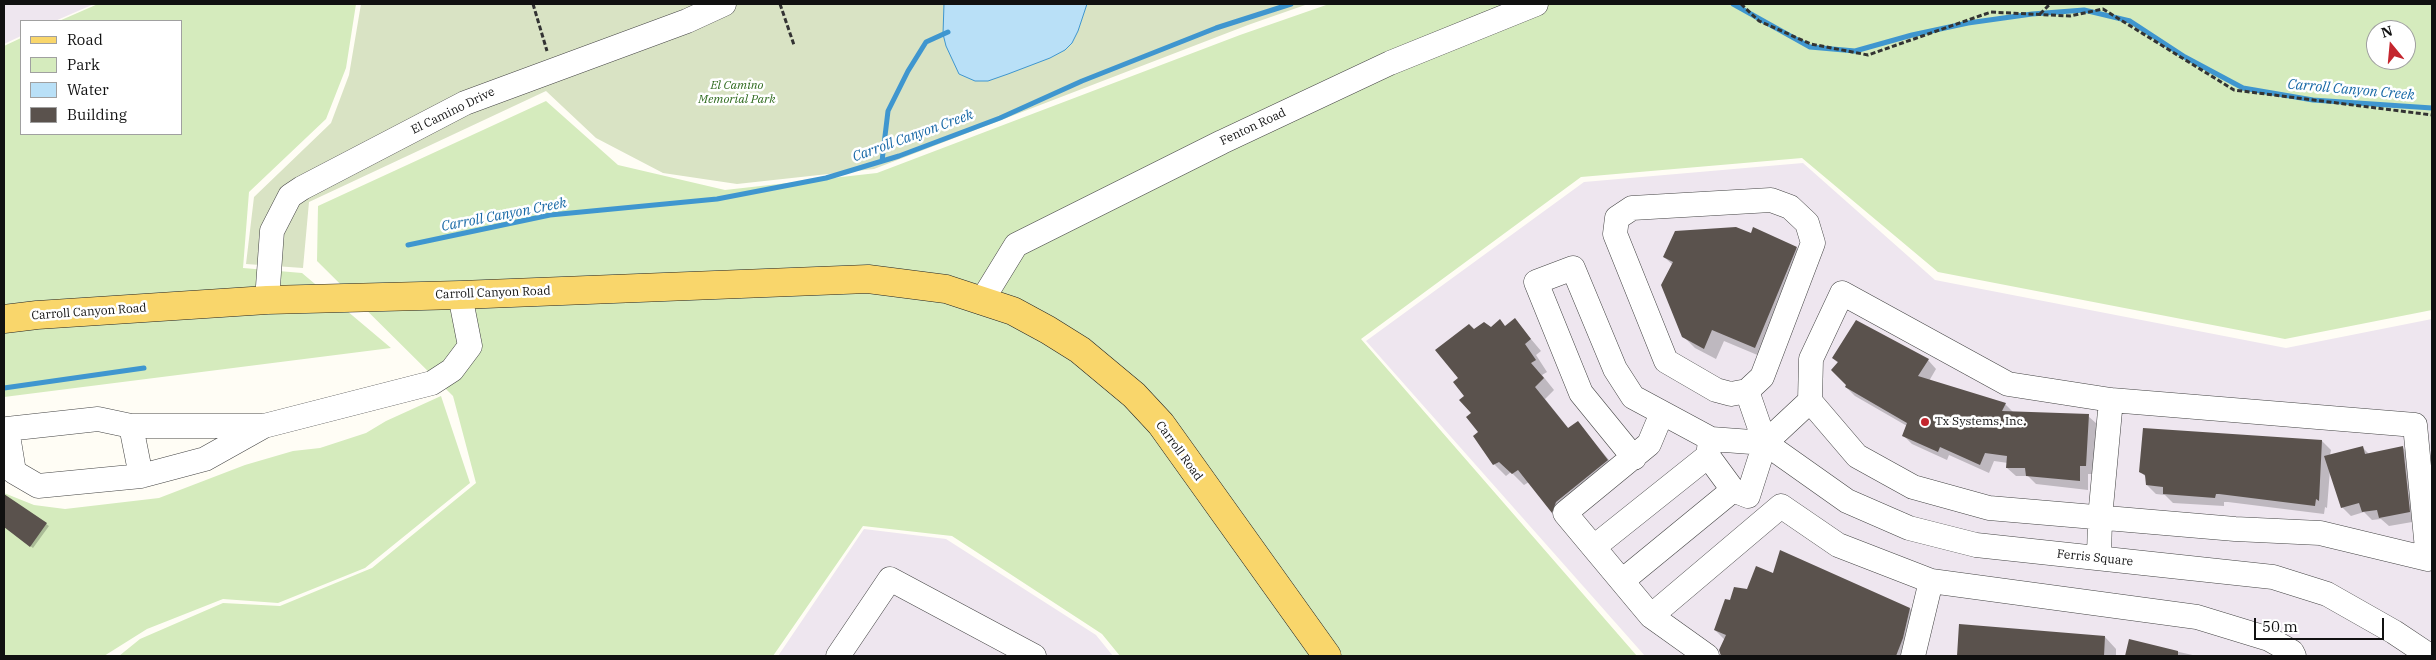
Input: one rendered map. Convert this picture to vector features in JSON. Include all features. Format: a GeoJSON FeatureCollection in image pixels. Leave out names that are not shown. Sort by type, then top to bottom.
{"type":"FeatureCollection","features":[{"type":"Feature","properties":{"kind":"main road","name":"Carroll Canyon Road"},"geometry":{"type":"LineString","coordinates":[[4,319],[47,314],[267,300],[460,295],[868,279],[987,292]]}},
{"type":"Feature","properties":{"kind":"main road","name":"Carroll Road"},"geometry":{"type":"LineString","coordinates":[[987,292],[1013,311],[1080,350],[1134,395],[1161,424],[1327,656]]}},
{"type":"Feature","properties":{"kind":"street","name":"El Camino Drive"},"geometry":{"type":"LineString","coordinates":[[267,300],[272,231],[290,196],[465,103],[687,21],[724,4]]}},
{"type":"Feature","properties":{"kind":"street","name":"Fenton Road"},"geometry":{"type":"LineString","coordinates":[[987,292],[1016,245],[1222,142],[1390,63],[1536,4]]}},
{"type":"Feature","properties":{"kind":"street"},"geometry":{"type":"LineString","coordinates":[[1770,200],[1790,207],[1807,223],[1813,242],[1762,377],[1747,391],[1731,394],[1716,390],[1666,361],[1616,234],[1617,218],[1632,208],[1770,200]]}},
{"type":"Feature","properties":{"kind":"street"},"geometry":{"type":"LineString","coordinates":[[1634,458],[1581,393],[1536,282],[1573,268],[1615,369],[1633,397],[1662,413],[1710,447],[1740,493],[1766,519]]}},
{"type":"Feature","properties":{"kind":"street"},"geometry":{"type":"LineString","coordinates":[[1842,293],[2008,384],[2111,400],[2415,425],[2428,559],[2320,533],[2100,518],[1990,508],[1912,488],[1857,456],[1810,401],[1811,359],[1842,293]]}},
{"type":"Feature","properties":{"kind":"street"},"geometry":{"type":"LineString","coordinates":[[264,426],[205,459],[141,476],[38,486],[14,472],[7,430],[98,419],[131,426],[264,426],[432,383],[452,370],[470,346],[460,295]]}},
{"type":"Feature","properties":{"kind":"street"},"geometry":{"type":"LineString","coordinates":[[1747,391],[1765,443]]}},
{"type":"Feature","properties":{"kind":"street"},"geometry":{"type":"LineString","coordinates":[[2099,558],[2100,518],[2111,400]]}},
{"type":"Feature","properties":{"kind":"street"},"geometry":{"type":"LineString","coordinates":[[1622,581],[1740,493],[1765,443],[1810,401]]}},
{"type":"Feature","properties":{"kind":"street"},"geometry":{"type":"LineString","coordinates":[[1662,413],[1649,444],[1565,513],[1651,616],[1707,656]]}},
{"type":"Feature","properties":{"kind":"street"},"geometry":{"type":"LineString","coordinates":[[131,426],[141,476]]}},
{"type":"Feature","properties":{"kind":"street"},"geometry":{"type":"LineString","coordinates":[[1594,547],[1710,447],[1765,443]]}},
{"type":"Feature","properties":{"kind":"street","name":"Ferris Square"},"geometry":{"type":"LineString","coordinates":[[1765,443],[1847,501],[1909,528],[1976,545],[2273,577],[2327,594],[2394,632],[2430,656]]}},
{"type":"Feature","properties":{"kind":"street"},"geometry":{"type":"LineString","coordinates":[[1651,616],[1782,506],[1838,545],[1931,581],[2198,617],[2269,639],[2292,652],[2294,656]]}},
{"type":"Feature","properties":{"kind":"street"},"geometry":{"type":"LineString","coordinates":[[838,656],[890,579],[1034,656]]}},
{"type":"Feature","properties":{"kind":"street"},"geometry":{"type":"LineString","coordinates":[[1913,656],[1931,581]]}},
{"type":"Feature","properties":{"kind":"path"},"geometry":{"type":"LineString","coordinates":[[532,4],[553,69]]}},
{"type":"Feature","properties":{"kind":"path"},"geometry":{"type":"LineString","coordinates":[[780,4],[794,45]]}},
{"type":"Feature","properties":{"kind":"path"},"geometry":{"type":"LineString","coordinates":[[1741,4],[1759,21],[1811,44],[1868,55],[1991,12],[2070,16],[2103,9],[2234,90],[2432,115]]}},
{"type":"Feature","properties":{"kind":"path"},"geometry":{"type":"LineString","coordinates":[[2040,14],[2050,4]]}},
{"type":"Feature","properties":{"kind":"shaded area"},"geometry":{"type":"Polygon","coordinates":[[[4,4],[94,4],[57,20],[20,20],[20,36],[4,44],[4,4]]]}},
{"type":"Feature","properties":{"kind":"shaded area"},"geometry":{"type":"Polygon","coordinates":[[[1803,163],[1935,280],[2286,348],[2432,319],[2432,656],[1645,656],[1366,341],[1584,182],[1803,163]]]}},
{"type":"Feature","properties":{"kind":"shaded area"},"geometry":{"type":"Polygon","coordinates":[[[864,529],[946,539],[1096,635],[1113,656],[778,656],[864,529]]]}},
{"type":"Feature","properties":{"kind":"green space"},"geometry":{"type":"Polygon","coordinates":[[[98,4],[356,4],[346,68],[326,119],[249,192],[243,268],[302,273],[391,348],[4,397],[4,46],[20,38],[20,135],[182,135],[182,20],[61,20],[98,4]]]}},
{"type":"Feature","properties":{"kind":"green space","name":"El Camino Memorial Park"},"geometry":{"type":"Polygon","coordinates":[[[361,4],[1308,4],[1248,25],[874,169],[737,184],[663,173],[596,138],[546,91],[309,202],[303,268],[246,264],[254,197],[331,123],[349,75],[361,4]]]}},
{"type":"Feature","properties":{"kind":"green space"},"geometry":{"type":"Polygon","coordinates":[[[1329,4],[2432,4],[2432,310],[2285,339],[1938,272],[1802,158],[1581,177],[1361,339],[1637,656],[1120,656],[1102,634],[952,536],[863,526],[773,656],[119,656],[140,639],[223,603],[280,606],[372,568],[476,483],[453,396],[317,261],[318,206],[546,101],[618,165],[725,190],[877,173],[1240,35],[1329,4]]]}},
{"type":"Feature","properties":{"kind":"green space"},"geometry":{"type":"Polygon","coordinates":[[[441,396],[470,483],[365,568],[278,603],[223,599],[147,629],[104,656],[4,656],[4,493],[34,505],[65,509],[159,498],[245,465],[293,451],[320,448],[366,433],[386,421],[441,396]]]}},
{"type":"Feature","properties":{"kind":"water"},"geometry":{"type":"Polygon","coordinates":[[[944,4],[1087,4],[1078,31],[1072,43],[1065,50],[1050,58],[988,81],[975,81],[959,74],[946,46],[943,34],[944,4]]]}},
{"type":"Feature","properties":{"kind":"building"},"geometry":{"type":"Polygon","coordinates":[[[1736,227],[1751,233],[1753,227],[1797,247],[1755,348],[1712,330],[1704,349],[1682,337],[1661,285],[1673,262],[1663,257],[1675,231],[1736,227]]]}},
{"type":"Feature","properties":{"kind":"building"},"geometry":{"type":"Polygon","coordinates":[[[1515,318],[1531,339],[1525,344],[1536,360],[1531,363],[1544,378],[1535,387],[1568,428],[1578,421],[1608,460],[1556,502],[1552,513],[1518,470],[1512,474],[1499,462],[1493,465],[1473,436],[1478,432],[1466,417],[1471,413],[1459,400],[1464,396],[1453,382],[1458,378],[1435,350],[1469,324],[1474,329],[1484,322],[1491,327],[1500,319],[1505,326],[1515,318]]]}},
{"type":"Feature","properties":{"kind":"building"},"geometry":{"type":"Polygon","coordinates":[[[1856,320],[1929,359],[1918,376],[2006,403],[2002,411],[2089,414],[2086,466],[2080,466],[2080,481],[2026,476],[2025,468],[2006,468],[2007,456],[1985,453],[1980,465],[1940,447],[1938,452],[1902,436],[1907,423],[1845,387],[1846,385],[1831,370],[1838,362],[1832,358],[1856,320]]]}},
{"type":"Feature","properties":{"kind":"building"},"geometry":{"type":"Polygon","coordinates":[[[2143,428],[2322,440],[2319,501],[2316,499],[2315,506],[2219,494],[2216,494],[2215,498],[2163,494],[2163,487],[2146,485],[2145,475],[2139,472],[2143,428]]]}},
{"type":"Feature","properties":{"kind":"building"},"geometry":{"type":"Polygon","coordinates":[[[2363,446],[2365,454],[2403,446],[2410,512],[2379,518],[2377,510],[2362,512],[2359,503],[2341,508],[2324,456],[2363,446]]]}},
{"type":"Feature","properties":{"kind":"building"},"geometry":{"type":"Polygon","coordinates":[[[4,494],[47,523],[30,547],[4,527],[4,494]]]}},
{"type":"Feature","properties":{"kind":"building"},"geometry":{"type":"Polygon","coordinates":[[[1780,550],[1910,608],[1903,638],[1896,656],[1721,656],[1719,650],[1726,635],[1714,630],[1725,599],[1730,600],[1734,587],[1747,589],[1756,566],[1773,573],[1780,550]]]}},
{"type":"Feature","properties":{"kind":"building"},"geometry":{"type":"Polygon","coordinates":[[[1959,624],[2105,636],[2104,656],[1957,656],[1959,624]]]}},
{"type":"Feature","properties":{"kind":"building"},"geometry":{"type":"Polygon","coordinates":[[[2129,639],[2178,651],[2178,656],[2125,656],[2129,639]]]}},
{"type":"Feature","properties":{"kind":"waterway","name":"Carroll Canyon Creek"},"geometry":{"type":"LineString","coordinates":[[408,245],[550,215],[717,199],[826,178],[899,156],[1000,118],[1082,81],[1216,28],[1291,4]]}},
{"type":"Feature","properties":{"kind":"waterway","name":"Carroll Canyon Creek"},"geometry":{"type":"LineString","coordinates":[[1733,4],[1810,47],[1855,51],[1912,35],[1968,23],[2032,14],[2084,10],[2130,21],[2185,57],[2243,88],[2313,100],[2432,108]]}},
{"type":"Feature","properties":{"kind":"waterway"},"geometry":{"type":"LineString","coordinates":[[882,161],[888,111],[908,71],[926,42],[948,32]]}},
{"type":"Feature","properties":{"kind":"waterway","name":"Carroll Canyon Creek"},"geometry":{"type":"LineString","coordinates":[[4,388],[144,368]]}},
{"type":"Feature","properties":{"kind":"place","name":"Tx Systems, Inc."},"geometry":{"type":"Point","coordinates":[1925,422]}}]}
